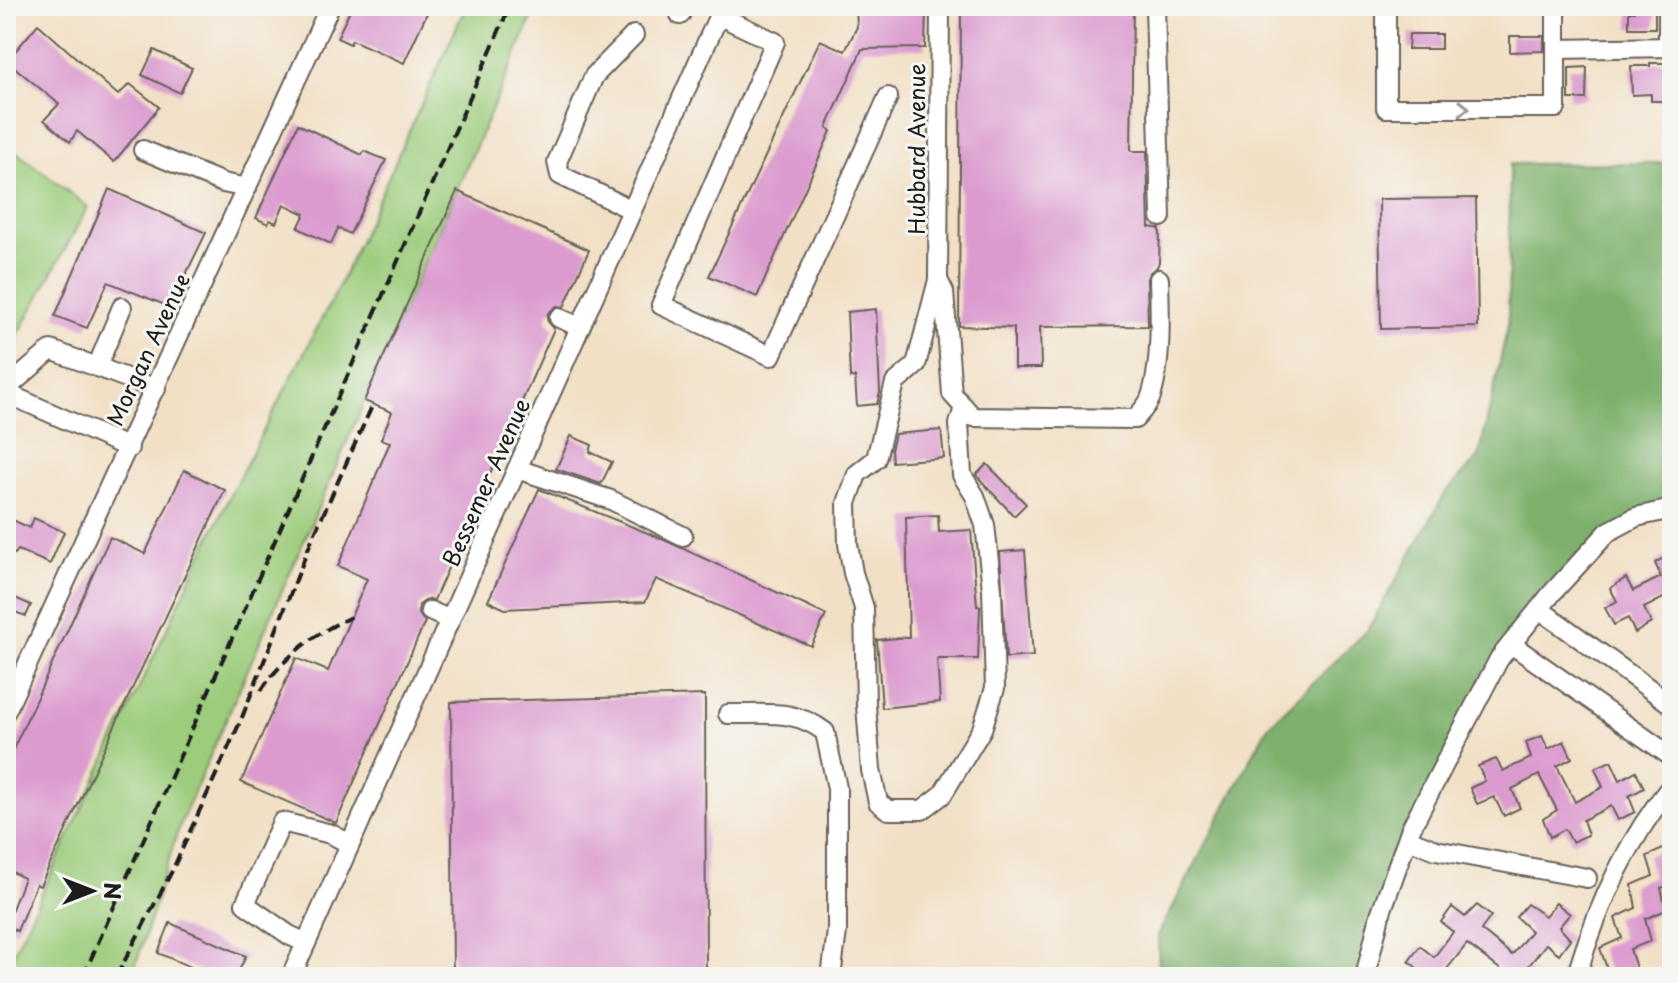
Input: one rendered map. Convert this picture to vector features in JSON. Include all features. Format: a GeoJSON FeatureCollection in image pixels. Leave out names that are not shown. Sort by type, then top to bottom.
{"type":"FeatureCollection","features":[{"type":"Feature","properties":{"kind":"street","name":"Morgan Avenue"},"geometry":{"type":"LineString","coordinates":[[6,711],[330,6]]}},
{"type":"Feature","properties":{"kind":"street","name":"Hubbard Avenue"},"geometry":{"type":"LineString","coordinates":[[940,6],[941,286]]}},
{"type":"Feature","properties":{"kind":"street"},"geometry":{"type":"LineString","coordinates":[[1155,6],[1161,217]]}},
{"type":"Feature","properties":{"kind":"street"},"geometry":{"type":"LineString","coordinates":[[1386,6],[1386,108],[1556,108],[1556,6]]}},
{"type":"Feature","properties":{"kind":"street"},"geometry":{"type":"LineString","coordinates":[[1556,49],[1670,47],[1668,6]]}},
{"type":"Feature","properties":{"kind":"street"},"geometry":{"type":"LineString","coordinates":[[720,11],[775,42],[661,305],[771,356],[888,97]]}},
{"type":"Feature","properties":{"kind":"street","name":"Bessemer Avenue"},"geometry":{"type":"LineString","coordinates":[[291,977],[720,11]]}},
{"type":"Feature","properties":{"kind":"street"},"geometry":{"type":"LineString","coordinates":[[632,210],[560,175],[557,162],[594,76],[634,35]]}},
{"type":"Feature","properties":{"kind":"street"},"geometry":{"type":"LineString","coordinates":[[143,150],[223,183],[247,188]]}},
{"type":"Feature","properties":{"kind":"street"},"geometry":{"type":"LineString","coordinates":[[941,286],[952,394],[973,417],[1135,419],[1149,400],[1155,372],[1160,324],[1159,279]]}},
{"type":"Feature","properties":{"kind":"street"},"geometry":{"type":"LineString","coordinates":[[941,286],[916,365],[895,383],[876,459],[857,474],[847,503],[848,544],[864,608],[871,770],[878,802],[888,810],[922,810],[942,795],[982,729],[995,688],[992,589],[985,525],[975,496],[962,475],[959,424],[964,407]]}},
{"type":"Feature","properties":{"kind":"street"},"geometry":{"type":"LineString","coordinates":[[97,367],[122,307]]}},
{"type":"Feature","properties":{"kind":"street"},"geometry":{"type":"LineString","coordinates":[[559,318],[580,327]]}},
{"type":"Feature","properties":{"kind":"street"},"geometry":{"type":"LineString","coordinates":[[129,448],[6,391],[51,350],[156,389]]}},
{"type":"Feature","properties":{"kind":"street"},"geometry":{"type":"LineString","coordinates":[[517,469],[611,500],[683,536]]}},
{"type":"Feature","properties":{"kind":"street"},"geometry":{"type":"LineString","coordinates":[[1365,977],[1380,915],[1408,839],[1454,742],[1499,659],[1608,532],[1636,517],[1672,509]]}},
{"type":"Feature","properties":{"kind":"street"},"geometry":{"type":"LineString","coordinates":[[1539,609],[1672,705]]}},
{"type":"Feature","properties":{"kind":"street"},"geometry":{"type":"LineString","coordinates":[[430,611],[450,620]]}},
{"type":"Feature","properties":{"kind":"street"},"geometry":{"type":"LineString","coordinates":[[1511,644],[1669,755]]}},
{"type":"Feature","properties":{"kind":"street"},"geometry":{"type":"LineString","coordinates":[[728,714],[796,715],[810,720],[825,732],[837,788],[837,931],[831,977]]}},
{"type":"Feature","properties":{"kind":"street"},"geometry":{"type":"LineString","coordinates":[[1576,977],[1608,885],[1649,812],[1672,785]]}},
{"type":"Feature","properties":{"kind":"street"},"geometry":{"type":"LineString","coordinates":[[306,943],[289,935],[245,904],[282,822],[331,834],[350,844]]}},
{"type":"Feature","properties":{"kind":"street"},"geometry":{"type":"LineString","coordinates":[[1408,839],[1436,850],[1587,878]]}},
{"type":"Feature","properties":{"kind":"green space"},"geometry":{"type":"Polygon","coordinates":[[[466,6],[537,6],[179,827],[132,977],[6,977],[6,969],[232,491],[338,288],[466,6]]]}},
{"type":"Feature","properties":{"kind":"green space"},"geometry":{"type":"Polygon","coordinates":[[[6,144],[88,207],[6,357],[6,144]]]}},
{"type":"Feature","properties":{"kind":"green space"},"geometry":{"type":"Polygon","coordinates":[[[1672,163],[1672,509],[1608,532],[1499,659],[1411,828],[1365,977],[1159,977],[1158,935],[1268,726],[1367,631],[1446,492],[1479,457],[1508,325],[1510,164],[1672,163]]]}},
{"type":"Feature","properties":{"kind":"building"},"geometry":{"type":"Polygon","coordinates":[[[352,6],[418,6],[428,11],[404,63],[352,40],[350,44],[337,38],[352,6]]]}},
{"type":"Feature","properties":{"kind":"building"},"geometry":{"type":"Polygon","coordinates":[[[856,6],[926,6],[925,48],[862,49],[827,127],[831,131],[757,297],[709,276],[820,40],[845,51],[857,27],[856,6]]]}},
{"type":"Feature","properties":{"kind":"building"},"geometry":{"type":"Polygon","coordinates":[[[961,6],[1133,6],[1131,151],[1147,151],[1149,227],[1160,229],[1159,262],[1147,279],[1148,326],[1040,327],[1041,368],[1014,368],[1014,328],[959,326],[961,6]]]}},
{"type":"Feature","properties":{"kind":"building"},"geometry":{"type":"Polygon","coordinates":[[[1634,6],[1655,6],[1655,28],[1629,28],[1629,12],[1634,12],[1634,6]]]}},
{"type":"Feature","properties":{"kind":"building"},"geometry":{"type":"Polygon","coordinates":[[[38,24],[118,95],[130,84],[159,107],[114,162],[77,131],[70,142],[44,120],[59,104],[7,61],[38,24]]]}},
{"type":"Feature","properties":{"kind":"building"},"geometry":{"type":"Polygon","coordinates":[[[1409,34],[1441,34],[1441,49],[1408,49],[1409,34]]]}},
{"type":"Feature","properties":{"kind":"building"},"geometry":{"type":"Polygon","coordinates":[[[1510,36],[1544,36],[1544,51],[1510,52],[1510,36]]]}},
{"type":"Feature","properties":{"kind":"building"},"geometry":{"type":"Polygon","coordinates":[[[154,50],[192,68],[180,93],[142,75],[154,50]]]}},
{"type":"Feature","properties":{"kind":"building"},"geometry":{"type":"Polygon","coordinates":[[[1650,63],[1672,63],[1672,95],[1666,95],[1666,101],[1651,101],[1651,94],[1632,95],[1631,66],[1650,66],[1650,63]]]}},
{"type":"Feature","properties":{"kind":"building"},"geometry":{"type":"Polygon","coordinates":[[[1587,67],[1586,99],[1569,99],[1569,68],[1587,67]]]}},
{"type":"Feature","properties":{"kind":"building"},"geometry":{"type":"Polygon","coordinates":[[[298,124],[362,155],[364,151],[386,160],[350,234],[338,228],[331,244],[298,228],[305,214],[284,204],[276,223],[270,220],[268,224],[256,218],[298,124]]]}},
{"type":"Feature","properties":{"kind":"building"},"geometry":{"type":"Polygon","coordinates":[[[109,189],[206,233],[170,307],[108,282],[87,328],[55,316],[109,189]]]}},
{"type":"Feature","properties":{"kind":"building"},"geometry":{"type":"Polygon","coordinates":[[[457,191],[589,250],[564,307],[557,306],[548,313],[547,320],[554,329],[434,600],[428,599],[419,605],[418,613],[425,622],[336,823],[241,782],[296,658],[328,671],[367,579],[338,566],[390,442],[381,439],[392,412],[364,401],[457,191]]]}},
{"type":"Feature","properties":{"kind":"building"},"geometry":{"type":"Polygon","coordinates":[[[1476,198],[1478,327],[1381,329],[1379,199],[1476,198]]]}},
{"type":"Feature","properties":{"kind":"building"},"geometry":{"type":"Polygon","coordinates":[[[876,309],[880,392],[877,404],[857,406],[855,377],[850,378],[847,312],[876,309]]]}},
{"type":"Feature","properties":{"kind":"building"},"geometry":{"type":"Polygon","coordinates":[[[941,430],[944,458],[892,462],[895,434],[941,430]]]}},
{"type":"Feature","properties":{"kind":"building"},"geometry":{"type":"Polygon","coordinates":[[[571,436],[592,445],[590,452],[612,462],[601,484],[556,469],[571,436]]]}},
{"type":"Feature","properties":{"kind":"building"},"geometry":{"type":"Polygon","coordinates":[[[987,464],[1026,504],[1014,516],[976,475],[987,464]]]}},
{"type":"Feature","properties":{"kind":"building"},"geometry":{"type":"Polygon","coordinates":[[[184,470],[225,490],[40,886],[36,884],[17,931],[6,925],[24,878],[6,869],[6,765],[110,537],[145,554],[184,470]]]}},
{"type":"Feature","properties":{"kind":"building"},"geometry":{"type":"Polygon","coordinates":[[[539,489],[660,538],[826,615],[811,646],[656,579],[645,602],[505,609],[488,601],[539,489]]]}},
{"type":"Feature","properties":{"kind":"building"},"geometry":{"type":"Polygon","coordinates":[[[938,515],[939,532],[971,530],[977,606],[980,606],[978,659],[937,659],[940,702],[882,708],[877,640],[909,637],[906,517],[938,515]]]}},
{"type":"Feature","properties":{"kind":"building"},"geometry":{"type":"Polygon","coordinates":[[[6,517],[30,528],[34,518],[64,532],[50,564],[18,550],[15,554],[6,549],[6,517]]]}},
{"type":"Feature","properties":{"kind":"building"},"geometry":{"type":"Polygon","coordinates":[[[1025,550],[1033,656],[1006,658],[1000,552],[1025,550]]]}},
{"type":"Feature","properties":{"kind":"building"},"geometry":{"type":"Polygon","coordinates":[[[1672,553],[1672,601],[1669,595],[1644,608],[1651,623],[1635,633],[1628,618],[1614,625],[1605,608],[1617,601],[1610,588],[1626,578],[1633,591],[1661,577],[1655,563],[1672,553]]]}},
{"type":"Feature","properties":{"kind":"building"},"geometry":{"type":"Polygon","coordinates":[[[6,594],[31,605],[26,616],[6,609],[6,594]]]}},
{"type":"Feature","properties":{"kind":"building"},"geometry":{"type":"Polygon","coordinates":[[[705,695],[706,977],[453,977],[451,702],[705,695]]]}},
{"type":"Feature","properties":{"kind":"building"},"geometry":{"type":"Polygon","coordinates":[[[1542,736],[1548,749],[1564,741],[1572,758],[1557,766],[1575,802],[1603,787],[1595,768],[1611,761],[1620,780],[1636,771],[1644,788],[1629,796],[1635,812],[1618,820],[1611,806],[1583,820],[1588,835],[1572,842],[1565,829],[1550,837],[1543,819],[1557,810],[1539,775],[1512,789],[1520,808],[1504,816],[1494,797],[1477,804],[1470,788],[1485,781],[1478,766],[1496,759],[1503,771],[1531,758],[1526,742],[1542,736]]]}},
{"type":"Feature","properties":{"kind":"building"},"geometry":{"type":"Polygon","coordinates":[[[1672,845],[1672,884],[1661,888],[1666,910],[1645,919],[1651,941],[1630,949],[1637,971],[1610,977],[1600,948],[1622,938],[1615,918],[1636,908],[1632,885],[1653,876],[1647,856],[1672,845]]]}},
{"type":"Feature","properties":{"kind":"building"},"geometry":{"type":"Polygon","coordinates":[[[1556,903],[1570,914],[1559,927],[1570,939],[1559,954],[1546,944],[1527,968],[1538,977],[1495,977],[1501,970],[1467,944],[1447,969],[1458,977],[1415,977],[1420,971],[1409,961],[1420,946],[1434,957],[1453,932],[1441,922],[1452,907],[1465,917],[1477,905],[1491,916],[1481,930],[1512,955],[1531,931],[1516,917],[1527,904],[1545,916],[1556,903]]]}},
{"type":"Feature","properties":{"kind":"building"},"geometry":{"type":"Polygon","coordinates":[[[170,923],[246,956],[236,977],[214,977],[158,953],[170,923]]]}},
{"type":"Feature","properties":{"kind":"railway"},"geometry":{"type":"LineString","coordinates":[[83,977],[510,6]]}},
{"type":"Feature","properties":{"kind":"railway"},"geometry":{"type":"LineString","coordinates":[[116,977],[172,871],[241,720],[312,539],[373,404]]}},
{"type":"Feature","properties":{"kind":"railway"},"geometry":{"type":"LineString","coordinates":[[261,691],[300,648],[351,617]]}}]}
